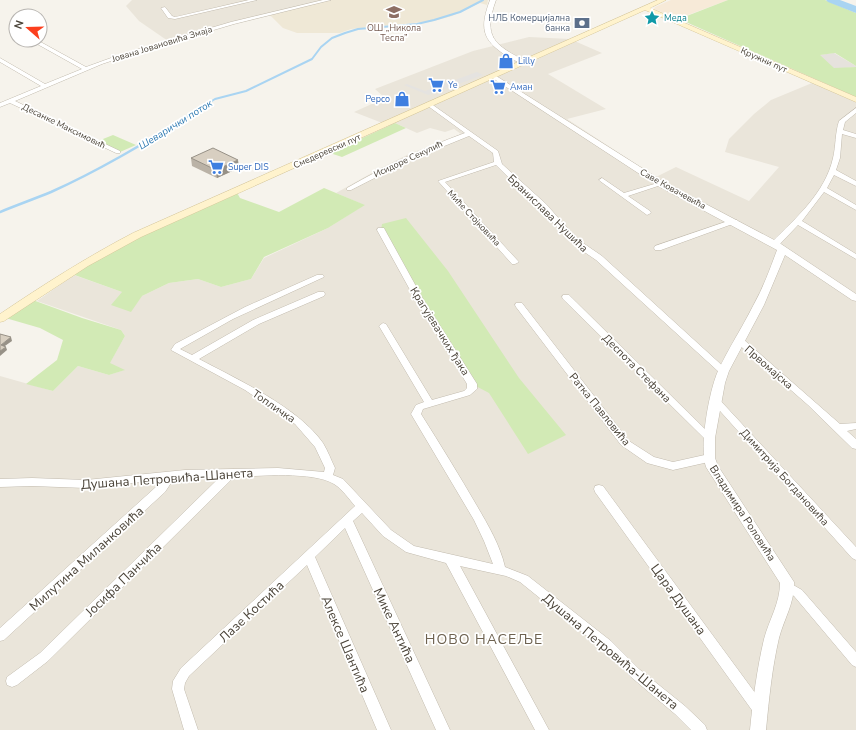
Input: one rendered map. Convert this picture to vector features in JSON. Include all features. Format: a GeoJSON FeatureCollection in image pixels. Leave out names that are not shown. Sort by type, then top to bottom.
{"type":"FeatureCollection","features":[{"type":"Feature","properties":{"kind":"main road","name":"Смедеревски пут"},"geometry":{"type":"LineString","coordinates":[[0,319],[68,273],[137,235],[525,63],[627,15],[663,0]]}},
{"type":"Feature","properties":{"kind":"main road"},"geometry":{"type":"LineString","coordinates":[[652,5],[652,9],[656,14]]}},
{"type":"Feature","properties":{"kind":"main road","name":"Кружни пут"},"geometry":{"type":"LineString","coordinates":[[642,9],[673,20],[856,100]]}},
{"type":"Feature","properties":{"kind":"main road"},"geometry":{"type":"LineString","coordinates":[[627,15],[656,14]]}},
{"type":"Feature","properties":{"kind":"street"},"geometry":{"type":"LineString","coordinates":[[162,8],[170,17],[175,18],[244,1],[255,0]]}},
{"type":"Feature","properties":{"kind":"street"},"geometry":{"type":"LineString","coordinates":[[305,0],[311,4]]}},
{"type":"Feature","properties":{"kind":"street","name":"Јована Јовановића Змаја"},"geometry":{"type":"LineString","coordinates":[[0,105],[86,69],[124,55],[176,39],[329,0]]}},
{"type":"Feature","properties":{"kind":"street"},"geometry":{"type":"LineString","coordinates":[[493,0],[486,24],[488,35],[501,48],[525,63]]}},
{"type":"Feature","properties":{"kind":"street"},"geometry":{"type":"LineString","coordinates":[[222,3],[227,6]]}},
{"type":"Feature","properties":{"kind":"street"},"geometry":{"type":"LineString","coordinates":[[48,48],[86,69]]}},
{"type":"Feature","properties":{"kind":"street"},"geometry":{"type":"LineString","coordinates":[[0,60],[46,86]]}},
{"type":"Feature","properties":{"kind":"street","name":"Саве Ковачевића"},"geometry":{"type":"LineString","coordinates":[[494,76],[661,184],[778,246],[856,298]]}},
{"type":"Feature","properties":{"kind":"street","name":"Десанке Максимовић"},"geometry":{"type":"LineString","coordinates":[[11,101],[118,152]]}},
{"type":"Feature","properties":{"kind":"street","name":"Бранислава Нушића"},"geometry":{"type":"LineString","coordinates":[[430,105],[496,152],[498,158],[497,163],[543,206],[567,233],[584,248],[599,258],[723,371]]}},
{"type":"Feature","properties":{"kind":"street","name":"Првомајска"},"geometry":{"type":"LineString","coordinates":[[856,110],[842,121],[838,155],[823,189],[812,205],[797,221],[778,246],[767,286],[740,341],[839,428],[856,445]]}},
{"type":"Feature","properties":{"kind":"street"},"geometry":{"type":"LineString","coordinates":[[840,131],[856,136]]}},
{"type":"Feature","properties":{"kind":"street","name":"Исидоре Секулић"},"geometry":{"type":"LineString","coordinates":[[349,189],[410,157],[440,144],[470,134]]}},
{"type":"Feature","properties":{"kind":"street","name":"Миће Стојковића"},"geometry":{"type":"LineString","coordinates":[[497,163],[441,181],[515,262]]}},
{"type":"Feature","properties":{"kind":"street"},"geometry":{"type":"LineString","coordinates":[[832,171],[856,184]]}},
{"type":"Feature","properties":{"kind":"street"},"geometry":{"type":"LineString","coordinates":[[602,180],[646,213]]}},
{"type":"Feature","properties":{"kind":"street"},"geometry":{"type":"LineString","coordinates":[[623,195],[661,184]]}},
{"type":"Feature","properties":{"kind":"street"},"geometry":{"type":"LineString","coordinates":[[823,189],[856,208]]}},
{"type":"Feature","properties":{"kind":"street"},"geometry":{"type":"LineString","coordinates":[[797,221],[856,257]]}},
{"type":"Feature","properties":{"kind":"street"},"geometry":{"type":"LineString","coordinates":[[658,248],[734,222]]}},
{"type":"Feature","properties":{"kind":"street","name":"Крагујевачких ђака"},"geometry":{"type":"LineString","coordinates":[[382,230],[419,299],[472,384],[472,389],[467,393],[429,403]]}},
{"type":"Feature","properties":{"kind":"street","name":"Топличка"},"geometry":{"type":"LineString","coordinates":[[320,277],[242,311],[176,348],[177,352],[248,388],[298,422],[314,438],[322,450],[330,468],[327,476]]}},
{"type":"Feature","properties":{"kind":"street"},"geometry":{"type":"LineString","coordinates":[[193,359],[263,318],[321,294]]}},
{"type":"Feature","properties":{"kind":"street","name":"Деспота Стефана"},"geometry":{"type":"LineString","coordinates":[[566,297],[709,438]]}},
{"type":"Feature","properties":{"kind":"street","name":"Ратка Павловића"},"geometry":{"type":"LineString","coordinates":[[518,305],[625,443],[650,460],[668,465],[681,465],[708,458]]}},
{"type":"Feature","properties":{"kind":"street"},"geometry":{"type":"LineString","coordinates":[[383,326],[429,403],[419,407],[416,414],[487,534],[499,560],[500,570]]}},
{"type":"Feature","properties":{"kind":"street","name":"Владимира Роловића"},"geometry":{"type":"LineString","coordinates":[[740,341],[723,371],[715,400],[709,438],[708,458],[720,482],[785,577],[788,587],[798,593],[856,661]]}},
{"type":"Feature","properties":{"kind":"street","name":"Димитрија Богдановића"},"geometry":{"type":"LineString","coordinates":[[715,400],[856,555]]}},
{"type":"Feature","properties":{"kind":"street"},"geometry":{"type":"LineString","coordinates":[[839,428],[856,426]]}},
{"type":"Feature","properties":{"kind":"street","name":"Душана Петровића-Шанета"},"geometry":{"type":"LineString","coordinates":[[0,483],[32,482],[86,484],[185,474],[231,473],[290,472],[327,476],[338,482],[361,507],[400,543],[410,549],[430,555],[516,574],[551,599],[607,645],[635,673],[680,710],[700,730]]}},
{"type":"Feature","properties":{"kind":"street","name":"Јосифа Панчића"},"geometry":{"type":"LineString","coordinates":[[12,682],[44,657],[231,473]]}},
{"type":"Feature","properties":{"kind":"street","name":"Милутина Миланковића"},"geometry":{"type":"LineString","coordinates":[[0,636],[161,489],[166,483],[166,477]]}},
{"type":"Feature","properties":{"kind":"street","name":"Цара Душана"},"geometry":{"type":"LineString","coordinates":[[599,489],[759,709]]}},
{"type":"Feature","properties":{"kind":"street","name":"Лазе Костића"},"geometry":{"type":"LineString","coordinates":[[191,730],[178,689],[179,681],[182,676],[361,507]]}},
{"type":"Feature","properties":{"kind":"street","name":"Мике Антића"},"geometry":{"type":"LineString","coordinates":[[347,520],[443,730]]}},
{"type":"Feature","properties":{"kind":"street","name":"Алексе Шантића"},"geometry":{"type":"LineString","coordinates":[[309,557],[384,730]]}},
{"type":"Feature","properties":{"kind":"street"},"geometry":{"type":"LineString","coordinates":[[450,559],[542,730]]}},
{"type":"Feature","properties":{"kind":"street"},"geometry":{"type":"LineString","coordinates":[[758,730],[764,672],[772,636],[788,587]]}},
{"type":"Feature","properties":{"kind":"shaded area"},"geometry":{"type":"Polygon","coordinates":[[[132,0],[329,0],[168,41],[139,21],[126,6],[132,0]]]}},
{"type":"Feature","properties":{"kind":"shaded area","name":"ОШ „Никола Тесла”"},"geometry":{"type":"Polygon","coordinates":[[[329,0],[488,0],[487,5],[480,3],[452,16],[434,21],[351,29],[340,33],[297,33],[283,28],[269,14],[329,0]]]}},
{"type":"Feature","properties":{"kind":"shaded area"},"geometry":{"type":"Polygon","coordinates":[[[671,0],[728,0],[680,18],[680,20],[654,9],[655,7],[671,0]]]}},
{"type":"Feature","properties":{"kind":"shaded area"},"geometry":{"type":"Polygon","coordinates":[[[529,37],[570,39],[602,53],[548,74],[606,109],[567,119],[656,177],[676,167],[749,201],[779,167],[725,152],[729,139],[754,114],[771,100],[812,83],[856,102],[856,730],[0,730],[0,376],[53,391],[78,366],[109,375],[124,370],[109,364],[125,336],[121,330],[37,301],[74,275],[122,292],[142,296],[169,283],[198,279],[221,287],[251,279],[264,258],[328,228],[364,205],[336,193],[409,154],[461,134],[454,129],[445,132],[430,128],[417,133],[395,123],[390,126],[354,112],[385,98],[375,89],[473,51],[529,37]]]}},
{"type":"Feature","properties":{"kind":"shaded area"},"geometry":{"type":"Polygon","coordinates":[[[834,53],[856,67],[834,69],[819,55],[834,53]]]}},
{"type":"Feature","properties":{"kind":"shaded area"},"geometry":{"type":"Polygon","coordinates":[[[477,72],[483,75],[428,95],[404,85],[407,84],[425,91],[477,72]]]}},
{"type":"Feature","properties":{"kind":"green space"},"geometry":{"type":"Polygon","coordinates":[[[728,0],[825,0],[856,13],[856,66],[835,53],[820,55],[834,68],[856,67],[856,97],[679,19],[728,0]]]}},
{"type":"Feature","properties":{"kind":"green space"},"geometry":{"type":"Polygon","coordinates":[[[395,123],[406,128],[342,157],[330,153],[395,123]]]}},
{"type":"Feature","properties":{"kind":"green space"},"geometry":{"type":"Polygon","coordinates":[[[113,135],[136,145],[120,152],[98,141],[113,135]]]}},
{"type":"Feature","properties":{"kind":"green space"},"geometry":{"type":"Polygon","coordinates":[[[324,188],[365,205],[328,228],[264,257],[251,279],[221,287],[198,279],[169,283],[142,296],[131,312],[111,305],[122,292],[69,273],[101,253],[236,191],[240,198],[279,212],[324,188]]]}},
{"type":"Feature","properties":{"kind":"green space"},"geometry":{"type":"Polygon","coordinates":[[[406,218],[448,271],[519,378],[566,435],[528,454],[489,393],[472,384],[381,230],[382,224],[406,218]]]}},
{"type":"Feature","properties":{"kind":"green space"},"geometry":{"type":"Polygon","coordinates":[[[30,299],[82,318],[121,330],[125,336],[110,363],[125,370],[109,375],[78,366],[53,391],[26,384],[57,360],[63,340],[40,328],[2,317],[30,299]]]}},
{"type":"Feature","properties":{"kind":"building"},"geometry":{"type":"Polygon","coordinates":[[[213,148],[238,160],[216,170],[191,158],[213,148]]]}},
{"type":"Feature","properties":{"kind":"building"},"geometry":{"type":"Polygon","coordinates":[[[0,334],[11,337],[1,345],[6,347],[0,351],[0,334]]]}},
{"type":"Feature","properties":{"kind":"waterway","name":"Шеварички поток"},"geometry":{"type":"LineString","coordinates":[[185,118],[215,99],[246,91],[312,59],[321,47],[332,38],[358,29],[417,24],[434,20],[460,12],[483,0]]}},
{"type":"Feature","properties":{"kind":"waterway"},"geometry":{"type":"LineString","coordinates":[[831,0],[856,10]]}},
{"type":"Feature","properties":{"kind":"waterway","name":"Шеварички поток"},"geometry":{"type":"LineString","coordinates":[[0,212],[51,192],[86,175],[187,117]]}},
{"type":"Feature","properties":{"kind":"place","name":"ОШ „Никола Тесла”"},"geometry":{"type":"Point","coordinates":[394,12]}},
{"type":"Feature","properties":{"kind":"place","name":"Меда"},"geometry":{"type":"Point","coordinates":[652,18]}},
{"type":"Feature","properties":{"kind":"place","name":"НЛБ Комерцијална банка"},"geometry":{"type":"Point","coordinates":[582,23]}},
{"type":"Feature","properties":{"kind":"place","name":"Lilly"},"geometry":{"type":"Point","coordinates":[506,61]}},
{"type":"Feature","properties":{"kind":"place","name":"Ye"},"geometry":{"type":"Point","coordinates":[436,85]}},
{"type":"Feature","properties":{"kind":"place","name":"Аман"},"geometry":{"type":"Point","coordinates":[498,87]}},
{"type":"Feature","properties":{"kind":"place","name":"Pepco"},"geometry":{"type":"Point","coordinates":[402,99]}},
{"type":"Feature","properties":{"kind":"place","name":"Super DIS"},"geometry":{"type":"Point","coordinates":[216,167]}},
{"type":"Feature","properties":{"kind":"district","name":"НОВО НАСЕЉЕ"},"geometry":{"type":"Point","coordinates":[484,639]}}]}
